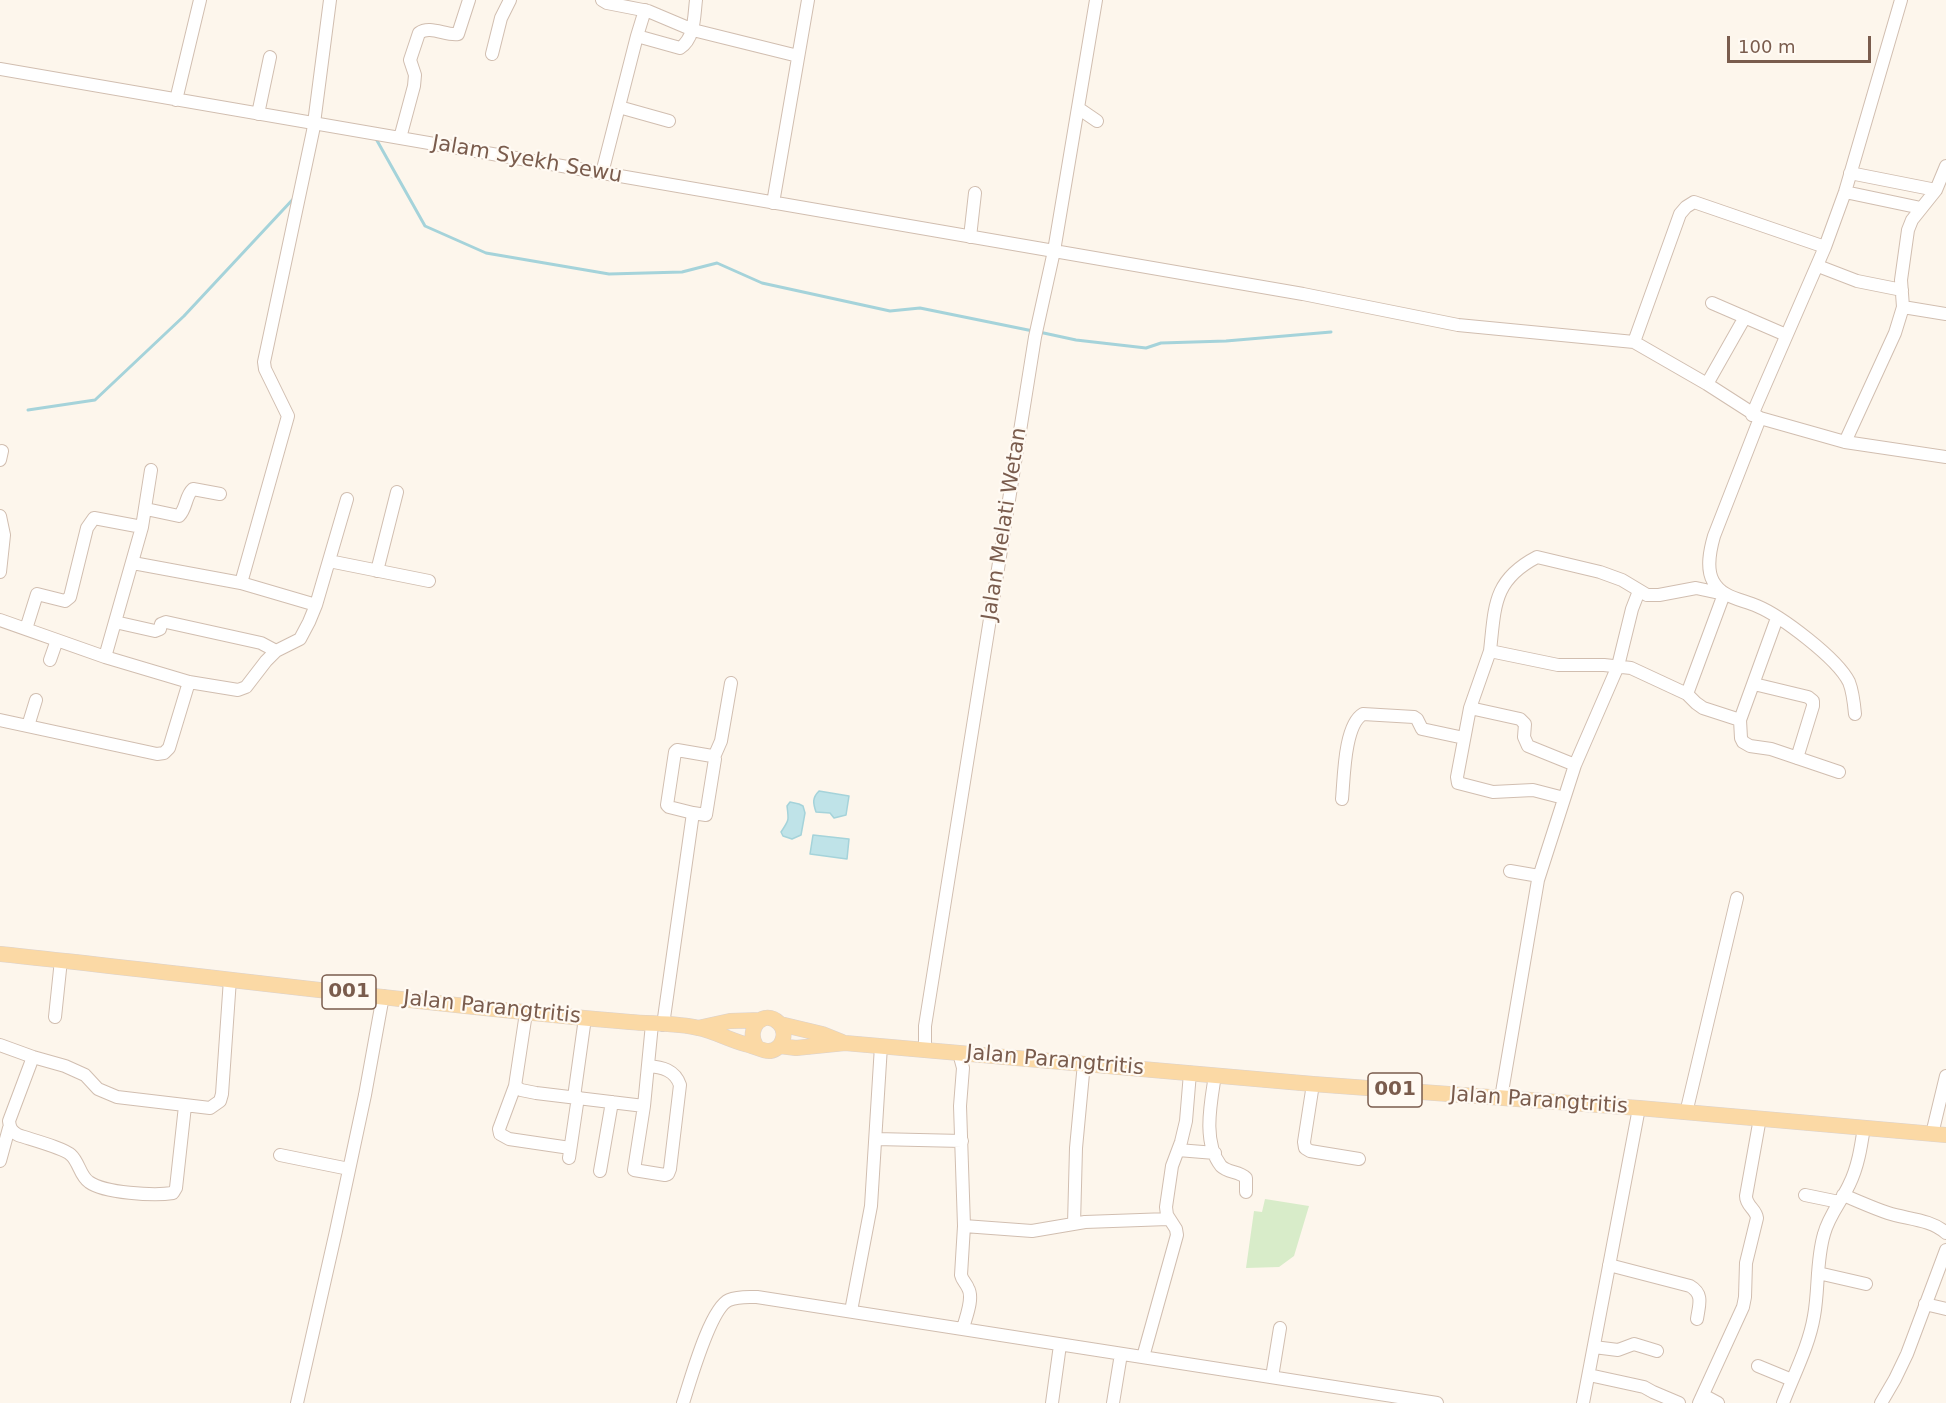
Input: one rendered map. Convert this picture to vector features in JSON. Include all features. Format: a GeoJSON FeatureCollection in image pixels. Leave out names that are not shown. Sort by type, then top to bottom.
{"type":"FeatureCollection","features":[{"type":"Feature","properties":{"kind":"main road","name":"Jalan Parangtritis"},"geometry":{"type":"LineString","coordinates":[[0,954],[526,1013],[698,1028],[729,1040],[756,1046]]}},
{"type":"Feature","properties":{"kind":"main road","name":"001"},"geometry":{"type":"LineString","coordinates":[[761,1020],[772,1019],[780,1024]]}},
{"type":"Feature","properties":{"kind":"main road","name":"Jalan Parangtritis"},"geometry":{"type":"LineString","coordinates":[[698,1028],[730,1021],[761,1020]]}},
{"type":"Feature","properties":{"kind":"main road"},"geometry":{"type":"LineString","coordinates":[[756,1046],[752,1031],[761,1020]]}},
{"type":"Feature","properties":{"kind":"main road","name":"Jalan Parangtritis"},"geometry":{"type":"LineString","coordinates":[[780,1024],[822,1034],[845,1043]]}},
{"type":"Feature","properties":{"kind":"main road"},"geometry":{"type":"LineString","coordinates":[[780,1024],[784,1032],[780,1046]]}},
{"type":"Feature","properties":{"kind":"main road","name":"Jalan Parangtritis"},"geometry":{"type":"LineString","coordinates":[[780,1046],[845,1043],[1313,1084],[1760,1118],[1939,1135]]}},
{"type":"Feature","properties":{"kind":"main road","name":"001"},"geometry":{"type":"LineString","coordinates":[[756,1046],[770,1051],[780,1046]]}},
{"type":"Feature","properties":{"kind":"street"},"geometry":{"type":"LineString","coordinates":[[176,99],[200,0]]}},
{"type":"Feature","properties":{"kind":"street"},"geometry":{"type":"LineString","coordinates":[[241,583],[288,416],[265,369],[264,362],[313,126],[330,0]]}},
{"type":"Feature","properties":{"kind":"street"},"geometry":{"type":"LineString","coordinates":[[400,138],[414,86],[415,75],[410,60],[419,33],[426,30],[450,35],[458,34],[468,0]]}},
{"type":"Feature","properties":{"kind":"street"},"geometry":{"type":"LineString","coordinates":[[492,54],[501,18],[510,0]]}},
{"type":"Feature","properties":{"kind":"street"},"geometry":{"type":"LineString","coordinates":[[602,0],[645,10],[693,30],[798,56]]}},
{"type":"Feature","properties":{"kind":"street"},"geometry":{"type":"LineString","coordinates":[[637,36],[680,48],[693,30],[696,0]]}},
{"type":"Feature","properties":{"kind":"street"},"geometry":{"type":"LineString","coordinates":[[773,203],[808,0]]}},
{"type":"Feature","properties":{"kind":"street","name":"Jalan Melati Wetan"},"geometry":{"type":"LineString","coordinates":[[925,1050],[925,1026],[1035,336],[1054,251],[1096,0]]}},
{"type":"Feature","properties":{"kind":"street"},"geometry":{"type":"LineString","coordinates":[[1724,594],[1713,581],[1710,568],[1710,550],[1714,536],[1786,335],[1818,266],[1845,192],[1901,0]]}},
{"type":"Feature","properties":{"kind":"street"},"geometry":{"type":"LineString","coordinates":[[602,173],[645,10]]}},
{"type":"Feature","properties":{"kind":"street"},"geometry":{"type":"LineString","coordinates":[[258,114],[270,57]]}},
{"type":"Feature","properties":{"kind":"street","name":"Jalam Syekh Sewu"},"geometry":{"type":"LineString","coordinates":[[0,69],[176,99],[313,126],[400,138],[1303,294],[1458,325],[1634,342]]}},
{"type":"Feature","properties":{"kind":"street"},"geometry":{"type":"LineString","coordinates":[[619,106],[669,121]]}},
{"type":"Feature","properties":{"kind":"street"},"geometry":{"type":"LineString","coordinates":[[1078,108],[1096,121]]}},
{"type":"Feature","properties":{"kind":"street"},"geometry":{"type":"LineString","coordinates":[[1845,442],[1895,333],[1903,307],[1902,290],[1908,230],[1920,208],[1936,190],[1946,166]]}},
{"type":"Feature","properties":{"kind":"street"},"geometry":{"type":"LineString","coordinates":[[1850,172],[1936,190]]}},
{"type":"Feature","properties":{"kind":"street"},"geometry":{"type":"LineString","coordinates":[[1845,192],[1920,208]]}},
{"type":"Feature","properties":{"kind":"street"},"geometry":{"type":"LineString","coordinates":[[970,237],[975,193]]}},
{"type":"Feature","properties":{"kind":"street"},"geometry":{"type":"LineString","coordinates":[[1825,247],[1694,202],[1680,214],[1634,342],[1707,384],[1756,416],[1845,442],[1946,457]]}},
{"type":"Feature","properties":{"kind":"street"},"geometry":{"type":"LineString","coordinates":[[1818,266],[1857,281],[1902,290]]}},
{"type":"Feature","properties":{"kind":"street"},"geometry":{"type":"LineString","coordinates":[[1712,303],[1786,335]]}},
{"type":"Feature","properties":{"kind":"street"},"geometry":{"type":"LineString","coordinates":[[1903,307],[1946,314]]}},
{"type":"Feature","properties":{"kind":"street"},"geometry":{"type":"LineString","coordinates":[[1707,384],[1745,317]]}},
{"type":"Feature","properties":{"kind":"street"},"geometry":{"type":"LineString","coordinates":[[105,657],[142,527],[151,470]]}},
{"type":"Feature","properties":{"kind":"street"},"geometry":{"type":"LineString","coordinates":[[146,509],[179,516],[184,509],[188,494],[193,489],[220,494]]}},
{"type":"Feature","properties":{"kind":"street"},"geometry":{"type":"LineString","coordinates":[[377,571],[397,492]]}},
{"type":"Feature","properties":{"kind":"street"},"geometry":{"type":"LineString","coordinates":[[0,620],[105,657],[189,682],[238,690],[246,687],[276,651],[300,639],[316,605],[347,499]]}},
{"type":"Feature","properties":{"kind":"street"},"geometry":{"type":"LineString","coordinates":[[0,516],[4,534],[0,572]]}},
{"type":"Feature","properties":{"kind":"street"},"geometry":{"type":"LineString","coordinates":[[26,629],[37,594],[65,601],[70,597],[87,528],[94,518],[142,527]]}},
{"type":"Feature","properties":{"kind":"street"},"geometry":{"type":"LineString","coordinates":[[1564,798],[1533,790],[1493,792],[1458,783],[1457,777],[1470,708],[1490,651],[1496,603],[1504,583],[1523,564],[1537,556],[1600,572],[1622,580],[1647,595],[1659,596],[1700,588],[1758,606],[1829,657],[1842,672],[1852,691],[1855,714]]}},
{"type":"Feature","properties":{"kind":"street"},"geometry":{"type":"LineString","coordinates":[[329,561],[429,581]]}},
{"type":"Feature","properties":{"kind":"street"},"geometry":{"type":"LineString","coordinates":[[133,562],[241,583],[316,605]]}},
{"type":"Feature","properties":{"kind":"street"},"geometry":{"type":"LineString","coordinates":[[1502,1098],[1539,876],[1575,765],[1618,666],[1632,609],[1639,591]]}},
{"type":"Feature","properties":{"kind":"street"},"geometry":{"type":"LineString","coordinates":[[1688,694],[1724,594]]}},
{"type":"Feature","properties":{"kind":"street"},"geometry":{"type":"LineString","coordinates":[[1777,618],[1740,720],[1741,738],[1746,744],[1839,772]]}},
{"type":"Feature","properties":{"kind":"street"},"geometry":{"type":"LineString","coordinates":[[115,622],[155,631],[160,629],[163,622],[166,622],[261,643],[276,651]]}},
{"type":"Feature","properties":{"kind":"street"},"geometry":{"type":"LineString","coordinates":[[50,660],[57,640]]}},
{"type":"Feature","properties":{"kind":"street"},"geometry":{"type":"LineString","coordinates":[[1490,651],[1558,665],[1618,666],[1640,671],[1688,694],[1703,708],[1740,720]]}},
{"type":"Feature","properties":{"kind":"street"},"geometry":{"type":"LineString","coordinates":[[0,720],[157,754],[164,753],[169,748],[189,682]]}},
{"type":"Feature","properties":{"kind":"street"},"geometry":{"type":"LineString","coordinates":[[714,757],[680,750],[675,752],[667,805],[693,813],[706,814],[714,757],[721,741],[731,683]]}},
{"type":"Feature","properties":{"kind":"street"},"geometry":{"type":"LineString","coordinates":[[1754,684],[1813,700],[1797,758]]}},
{"type":"Feature","properties":{"kind":"street"},"geometry":{"type":"LineString","coordinates":[[28,726],[36,700]]}},
{"type":"Feature","properties":{"kind":"street"},"geometry":{"type":"LineString","coordinates":[[1470,708],[1520,719],[1525,724],[1524,737],[1528,746],[1575,765]]}},
{"type":"Feature","properties":{"kind":"street"},"geometry":{"type":"LineString","coordinates":[[1342,800],[1350,736],[1355,723],[1363,714],[1414,717],[1417,718],[1422,729],[1464,738]]}},
{"type":"Feature","properties":{"kind":"street"},"geometry":{"type":"LineString","coordinates":[[648,1066],[667,1069],[678,1078],[680,1084],[670,1168],[666,1175],[634,1170],[648,1066],[658,1025],[693,813]]}},
{"type":"Feature","properties":{"kind":"street"},"geometry":{"type":"LineString","coordinates":[[1509,871],[1539,876]]}},
{"type":"Feature","properties":{"kind":"street"},"geometry":{"type":"LineString","coordinates":[[1686,1113],[1737,898]]}},
{"type":"Feature","properties":{"kind":"street"},"geometry":{"type":"LineString","coordinates":[[55,1017],[61,960]]}},
{"type":"Feature","properties":{"kind":"street"},"geometry":{"type":"LineString","coordinates":[[0,1045],[65,1066],[85,1075],[98,1089],[117,1097],[210,1108],[220,1101],[222,1094],[230,979]]}},
{"type":"Feature","properties":{"kind":"street"},"geometry":{"type":"LineString","coordinates":[[297,1403],[365,1095],[383,996]]}},
{"type":"Feature","properties":{"kind":"street"},"geometry":{"type":"LineString","coordinates":[[526,1013],[515,1086],[499,1129],[500,1134],[509,1139],[570,1153],[585,1018]]}},
{"type":"Feature","properties":{"kind":"street"},"geometry":{"type":"LineString","coordinates":[[851,1311],[871,1206],[881,1046]]}},
{"type":"Feature","properties":{"kind":"street"},"geometry":{"type":"LineString","coordinates":[[959,1053],[963,1068],[960,1106],[964,1226],[960,1275],[970,1290],[970,1300],[963,1328]]}},
{"type":"Feature","properties":{"kind":"street"},"geometry":{"type":"LineString","coordinates":[[0,1161],[9,1121],[33,1057]]}},
{"type":"Feature","properties":{"kind":"street"},"geometry":{"type":"LineString","coordinates":[[1074,1224],[1076,1148],[1084,1063]]}},
{"type":"Feature","properties":{"kind":"street"},"geometry":{"type":"LineString","coordinates":[[1143,1357],[1176,1240],[1176,1229],[1168,1219],[1166,1212],[1172,1166],[1186,1121],[1190,1073]]}},
{"type":"Feature","properties":{"kind":"street"},"geometry":{"type":"LineString","coordinates":[[1215,1075],[1209,1122],[1211,1140],[1223,1167],[1240,1173],[1245,1178],[1246,1192]]}},
{"type":"Feature","properties":{"kind":"street"},"geometry":{"type":"LineString","coordinates":[[1939,1135],[1946,1076]]}},
{"type":"Feature","properties":{"kind":"street"},"geometry":{"type":"LineString","coordinates":[[1313,1084],[1305,1148],[1310,1151],[1359,1159]]}},
{"type":"Feature","properties":{"kind":"street"},"geometry":{"type":"LineString","coordinates":[[515,1086],[521,1090],[536,1093],[644,1106]]}},
{"type":"Feature","properties":{"kind":"street"},"geometry":{"type":"LineString","coordinates":[[600,1171],[612,1102]]}},
{"type":"Feature","properties":{"kind":"street"},"geometry":{"type":"LineString","coordinates":[[9,1128],[18,1135],[71,1155],[84,1177],[95,1185],[124,1192],[168,1194],[176,1188],[185,1106]]}},
{"type":"Feature","properties":{"kind":"street"},"geometry":{"type":"LineString","coordinates":[[1583,1403],[1639,1108]]}},
{"type":"Feature","properties":{"kind":"street"},"geometry":{"type":"LineString","coordinates":[[1718,1403],[1701,1399],[1739,1316],[1745,1297],[1744,1271],[1757,1218],[1746,1196],[1760,1118]]}},
{"type":"Feature","properties":{"kind":"street"},"geometry":{"type":"LineString","coordinates":[[1783,1403],[1811,1329],[1816,1306],[1824,1232],[1830,1215],[1856,1170],[1864,1127]]}},
{"type":"Feature","properties":{"kind":"street"},"geometry":{"type":"LineString","coordinates":[[876,1139],[962,1141]]}},
{"type":"Feature","properties":{"kind":"street"},"geometry":{"type":"LineString","coordinates":[[1178,1150],[1215,1153]]}},
{"type":"Feature","properties":{"kind":"street"},"geometry":{"type":"LineString","coordinates":[[280,1155],[349,1169]]}},
{"type":"Feature","properties":{"kind":"street"},"geometry":{"type":"LineString","coordinates":[[1805,1195],[1841,1199],[1929,1224],[1946,1233]]}},
{"type":"Feature","properties":{"kind":"street"},"geometry":{"type":"LineString","coordinates":[[964,1226],[1032,1231],[1074,1224],[1168,1219]]}},
{"type":"Feature","properties":{"kind":"street"},"geometry":{"type":"LineString","coordinates":[[1881,1403],[1903,1362],[1946,1250]]}},
{"type":"Feature","properties":{"kind":"street"},"geometry":{"type":"LineString","coordinates":[[1609,1265],[1664,1278],[1697,1290],[1700,1301],[1697,1318]]}},
{"type":"Feature","properties":{"kind":"street"},"geometry":{"type":"LineString","coordinates":[[1818,1273],[1866,1284]]}},
{"type":"Feature","properties":{"kind":"street"},"geometry":{"type":"LineString","coordinates":[[683,1403],[717,1311],[729,1300],[758,1297],[1437,1403]]}},
{"type":"Feature","properties":{"kind":"street"},"geometry":{"type":"LineString","coordinates":[[1925,1304],[1946,1309]]}},
{"type":"Feature","properties":{"kind":"street"},"geometry":{"type":"LineString","coordinates":[[1272,1377],[1280,1328]]}},
{"type":"Feature","properties":{"kind":"street"},"geometry":{"type":"LineString","coordinates":[[1594,1347],[1618,1350],[1634,1344],[1657,1351]]}},
{"type":"Feature","properties":{"kind":"street"},"geometry":{"type":"LineString","coordinates":[[1052,1403],[1060,1345]]}},
{"type":"Feature","properties":{"kind":"street"},"geometry":{"type":"LineString","coordinates":[[1113,1403],[1121,1354]]}},
{"type":"Feature","properties":{"kind":"street"},"geometry":{"type":"LineString","coordinates":[[1758,1366],[1792,1380]]}},
{"type":"Feature","properties":{"kind":"street"},"geometry":{"type":"LineString","coordinates":[[1589,1375],[1644,1387],[1679,1403]]}},
{"type":"Feature","properties":{"kind":"green space"},"geometry":{"type":"Polygon","coordinates":[[[1265,1199],[1309,1206],[1294,1256],[1279,1267],[1246,1268],[1254,1211],[1262,1212],[1265,1199]]]}},
{"type":"Feature","properties":{"kind":"water"},"geometry":{"type":"Polygon","coordinates":[[[819,791],[849,796],[846,815],[834,818],[830,813],[816,812],[814,801],[819,791]]]}},
{"type":"Feature","properties":{"kind":"water"},"geometry":{"type":"Polygon","coordinates":[[[790,802],[803,806],[805,813],[801,835],[792,839],[783,836],[781,832],[788,820],[787,806],[790,802]]]}},
{"type":"Feature","properties":{"kind":"water"},"geometry":{"type":"Polygon","coordinates":[[[813,835],[849,839],[847,859],[810,854],[813,835]]]}},
{"type":"Feature","properties":{"kind":"waterway"},"geometry":{"type":"LineString","coordinates":[[375,137],[425,226],[486,253],[609,274],[682,272],[717,263],[762,283],[890,311],[920,308],[1033,331]]}},
{"type":"Feature","properties":{"kind":"waterway"},"geometry":{"type":"LineString","coordinates":[[28,410],[95,400],[184,316],[295,197]]}},
{"type":"Feature","properties":{"kind":"waterway"},"geometry":{"type":"LineString","coordinates":[[1039,332],[1076,340],[1146,348],[1161,343],[1226,341],[1331,332]]}}]}
